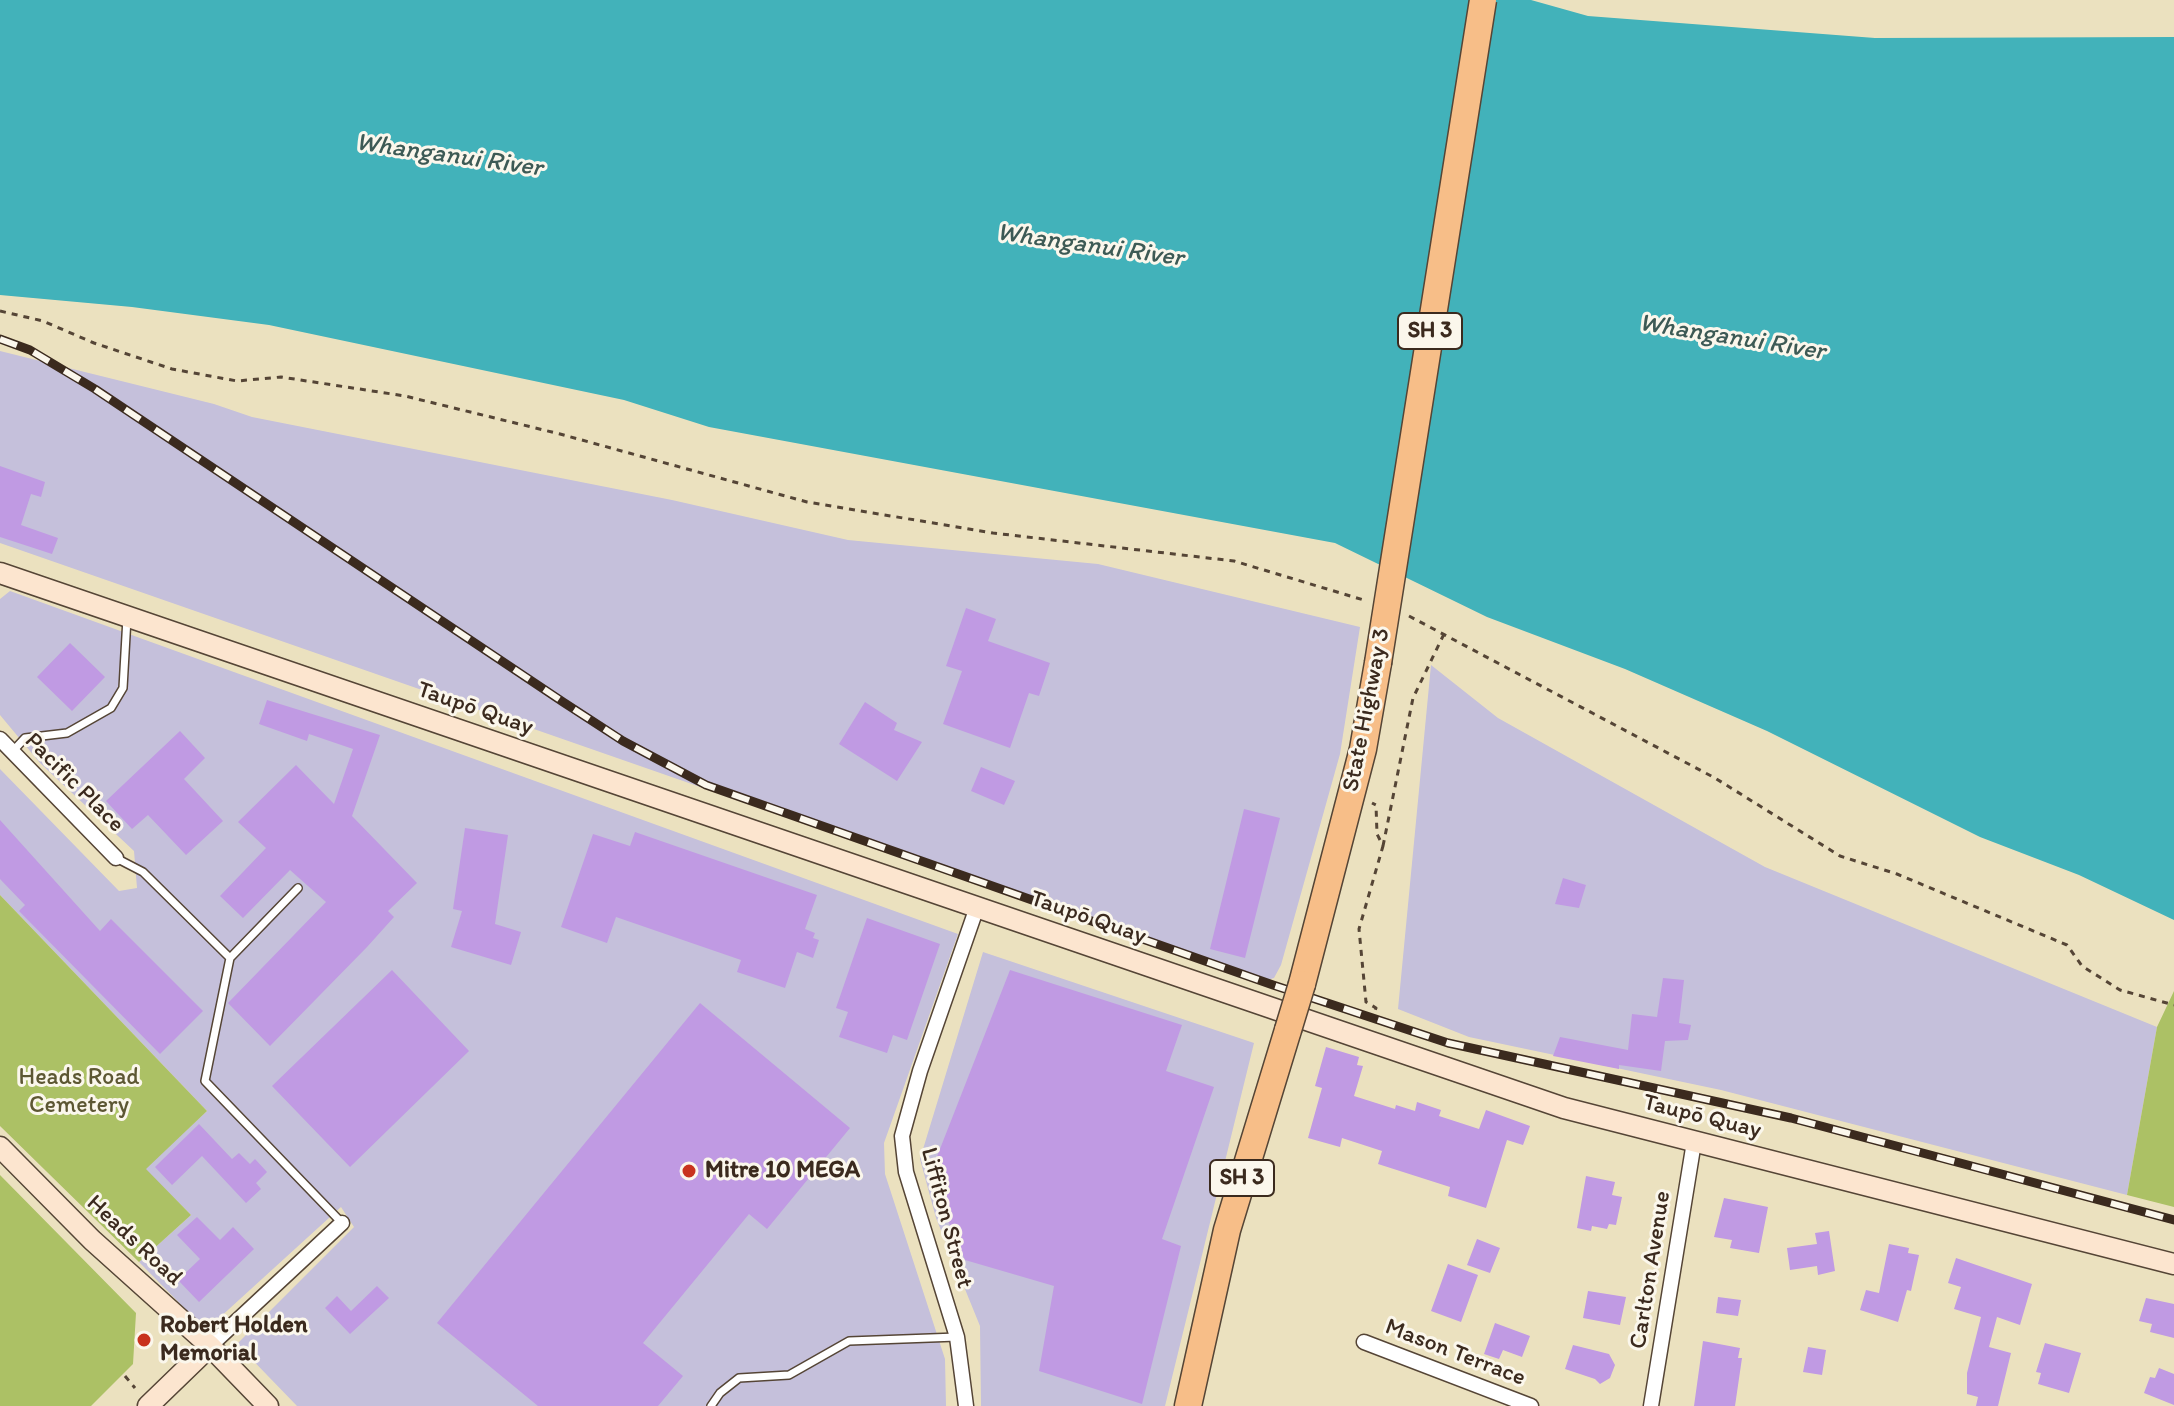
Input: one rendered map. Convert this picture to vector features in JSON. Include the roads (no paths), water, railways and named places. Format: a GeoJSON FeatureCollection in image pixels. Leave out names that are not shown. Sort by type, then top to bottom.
{"type":"FeatureCollection","features":[{"type":"Feature","properties":{"kind":"highway","name":"State Highway 3"},"geometry":{"type":"LineString","coordinates":[[1188,1406],[1227,1230],[1302,984],[1363,749],[1483,0]]}},
{"type":"Feature","properties":{"kind":"street","name":"Taupō Quay"},"geometry":{"type":"LineString","coordinates":[[0,573],[1564,1108],[2174,1264]]}},
{"type":"Feature","properties":{"kind":"street","name":"Pacific Place"},"geometry":{"type":"LineString","coordinates":[[0,739],[116,858]]}},
{"type":"Feature","properties":{"kind":"street","name":"Liffiton Street"},"geometry":{"type":"LineString","coordinates":[[966,1406],[964,1369],[957,1337],[910,1185],[902,1136],[920,1071],[977,907]]}},
{"type":"Feature","properties":{"kind":"street","name":"Carlton Avenue"},"geometry":{"type":"LineString","coordinates":[[1651,1406],[1694,1142]]}},
{"type":"Feature","properties":{"kind":"street","name":"Heads Road"},"geometry":{"type":"LineString","coordinates":[[0,1147],[92,1240],[210,1346],[268,1406]]}},
{"type":"Feature","properties":{"kind":"street"},"geometry":{"type":"LineString","coordinates":[[148,1406],[342,1223]]}},
{"type":"Feature","properties":{"kind":"street","name":"Mason Terrace"},"geometry":{"type":"LineString","coordinates":[[1364,1342],[1531,1406]]}},
{"type":"Feature","properties":{"kind":"lane"},"geometry":{"type":"LineString","coordinates":[[12,752],[25,738],[67,733],[111,708],[123,688],[127,617]]}},
{"type":"Feature","properties":{"kind":"lane"},"geometry":{"type":"LineString","coordinates":[[116,858],[143,872],[230,958]]}},
{"type":"Feature","properties":{"kind":"lane"},"geometry":{"type":"LineString","coordinates":[[298,888],[230,958],[205,1081],[342,1223]]}},
{"type":"Feature","properties":{"kind":"lane"},"geometry":{"type":"LineString","coordinates":[[711,1406],[720,1393],[739,1378],[789,1375],[849,1341],[957,1337]]}},
{"type":"Feature","properties":{"kind":"water","name":"Whanganui River"},"geometry":{"type":"Polygon","coordinates":[[[0,0],[1531,0],[1588,16],[1875,38],[2174,37],[2174,920],[2079,875],[1980,837],[1767,731],[1625,669],[1487,617],[1335,543],[709,427],[624,400],[269,325],[132,307],[0,295],[0,0]]]}},
{"type":"Feature","properties":{"kind":"railway"},"geometry":{"type":"LineString","coordinates":[[0,339],[30,350],[95,389],[623,741],[706,785],[1273,985],[1448,1043],[1791,1118],[2174,1220]]}},
{"type":"Feature","properties":{"kind":"place","name":"Mitre 10 MEGA"},"geometry":{"type":"Point","coordinates":[689,1171]}},
{"type":"Feature","properties":{"kind":"place","name":"Robert Holden Memorial"},"geometry":{"type":"Point","coordinates":[144,1340]}},
{"type":"Feature","properties":{"kind":"park label","name":"Heads Road Cemetery"},"geometry":{"type":"Point","coordinates":[79,1092]}}]}
